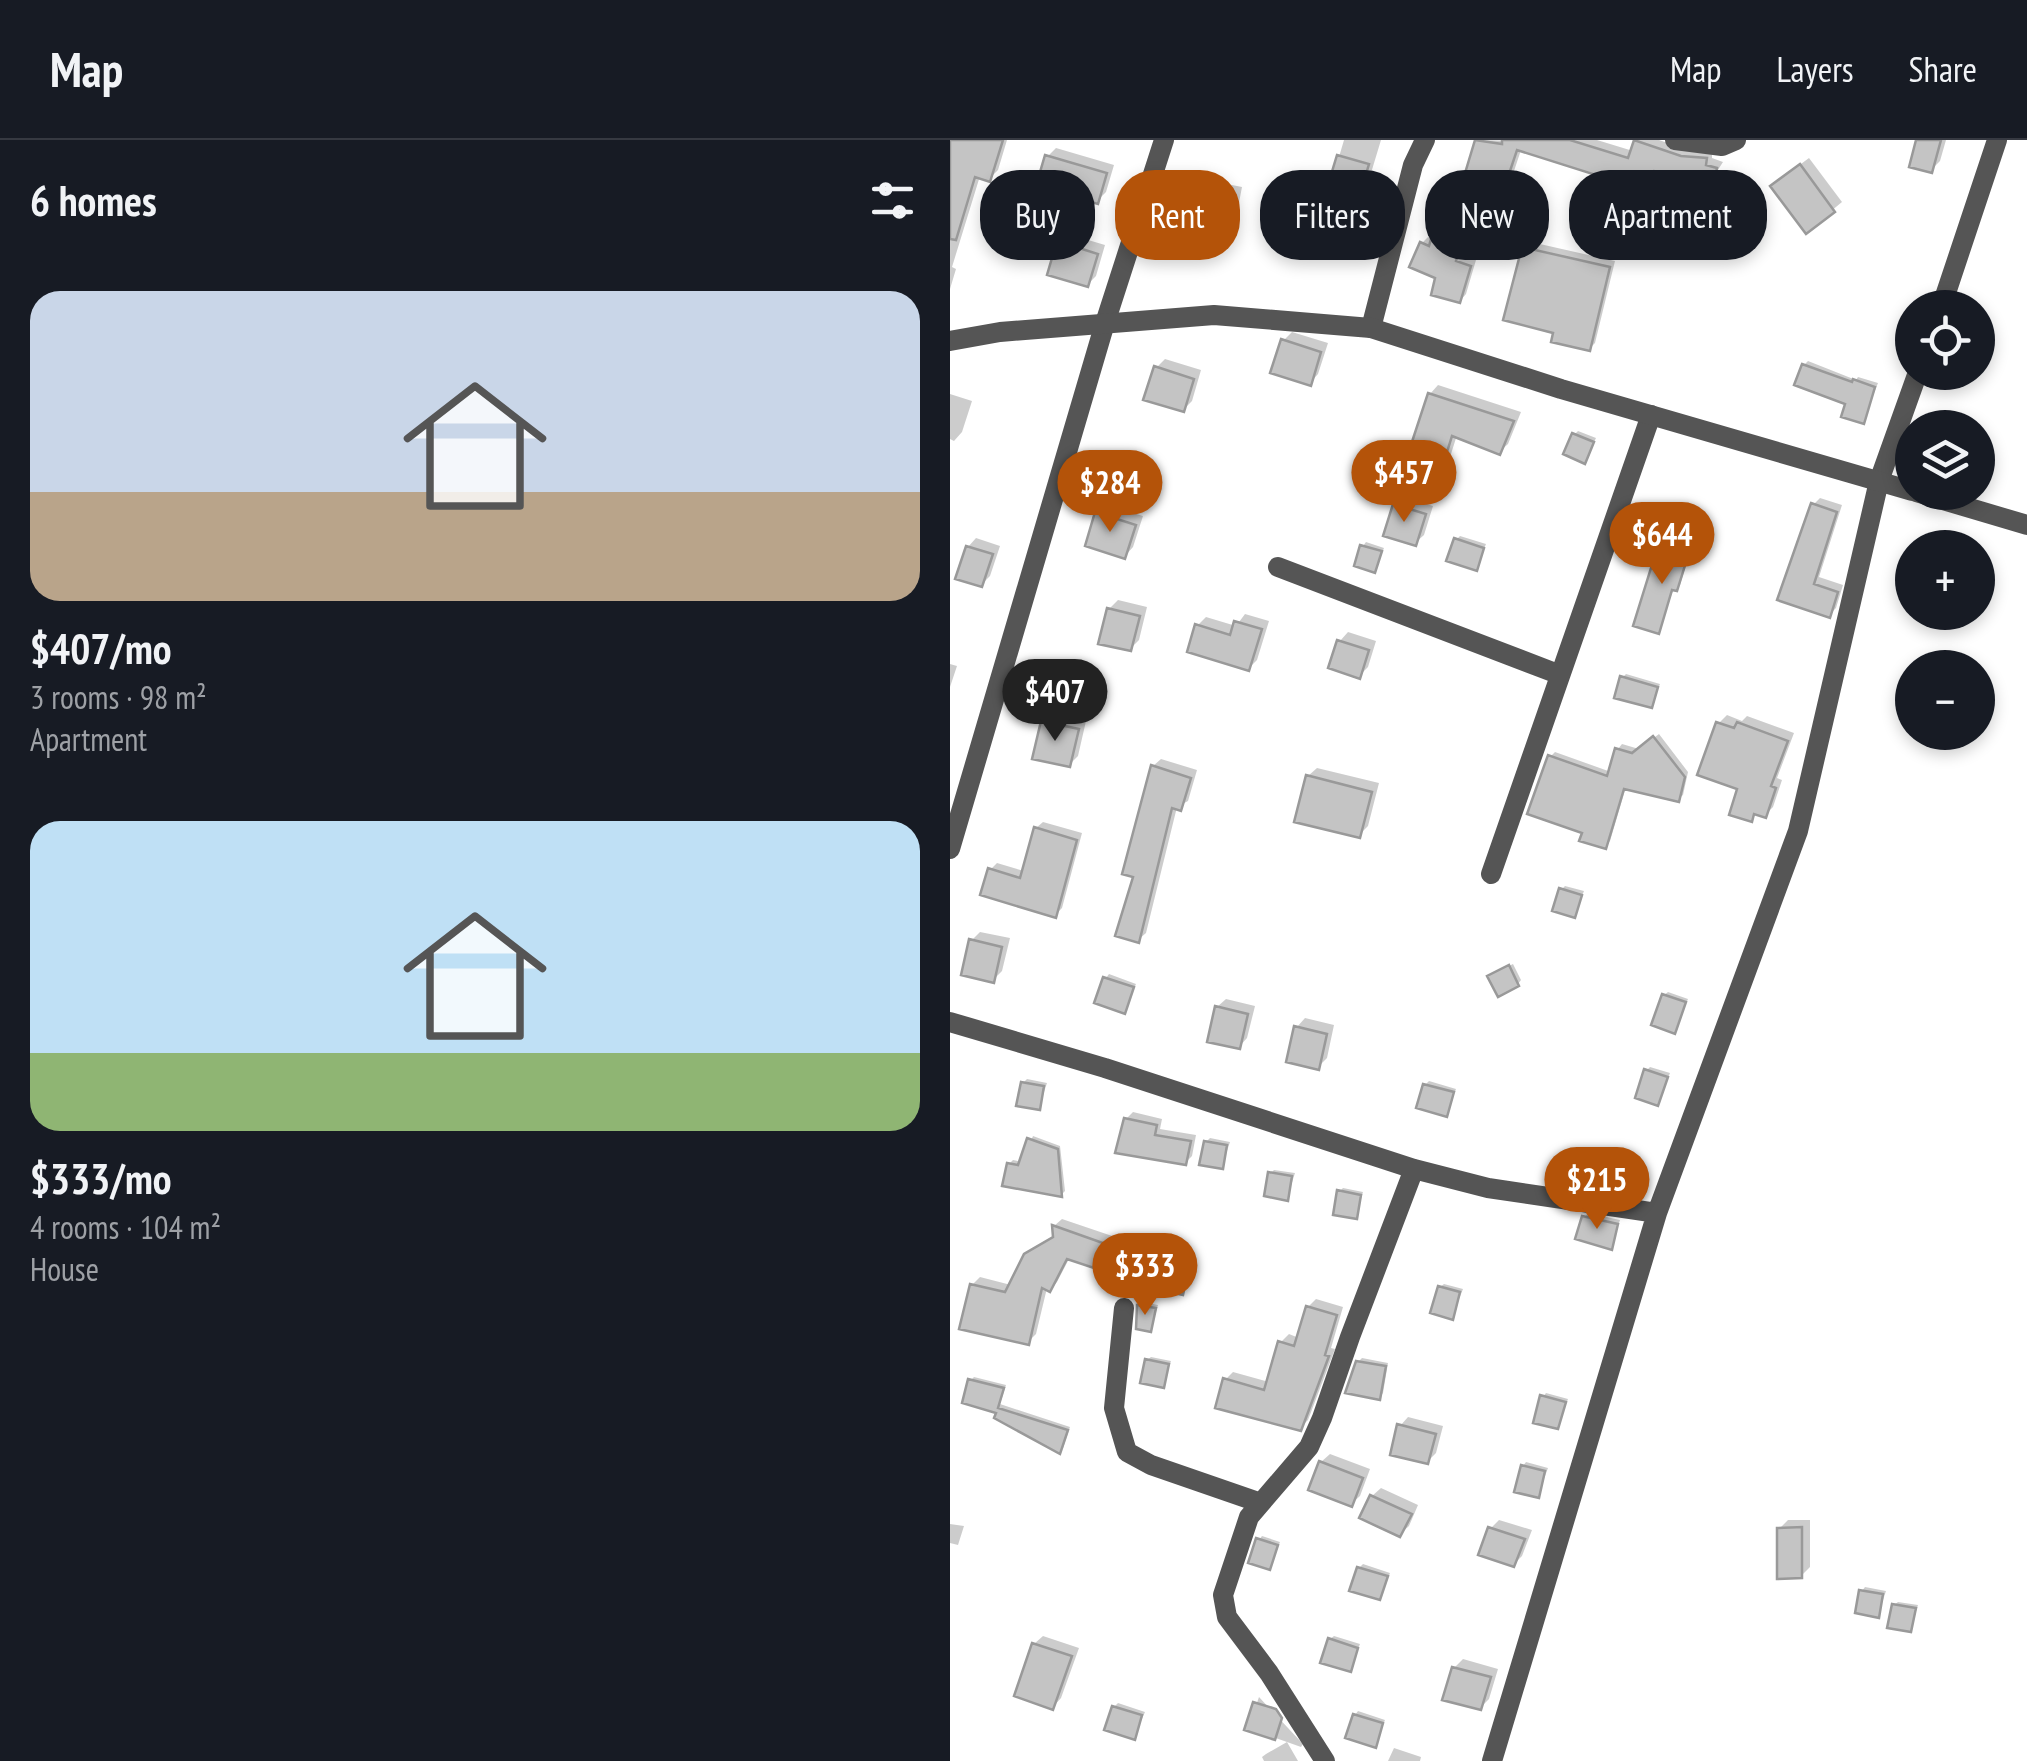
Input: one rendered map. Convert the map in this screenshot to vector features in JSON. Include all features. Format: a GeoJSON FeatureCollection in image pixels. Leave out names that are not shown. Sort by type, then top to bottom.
{"type":"FeatureCollection","features":[{"type":"Feature","properties":{"kind":"street"},"geometry":{"type":"LineString","coordinates":[[950,849],[1105,324],[1164,140]]}},
{"type":"Feature","properties":{"kind":"street"},"geometry":{"type":"LineString","coordinates":[[1371,328],[1413,165],[1424,140]]}},
{"type":"Feature","properties":{"kind":"street"},"geometry":{"type":"LineString","coordinates":[[1675,140],[1722,146],[1736,140]]}},
{"type":"Feature","properties":{"kind":"street"},"geometry":{"type":"LineString","coordinates":[[1947,290],[1997,140]]}},
{"type":"Feature","properties":{"kind":"street"},"geometry":{"type":"LineString","coordinates":[[950,341],[1000,332],[1214,315],[1371,328],[1561,390],[1895,486]]}},
{"type":"Feature","properties":{"kind":"street"},"geometry":{"type":"LineString","coordinates":[[1492,1761],[1657,1213],[1798,831],[1878,481],[1911,390]]}},
{"type":"Feature","properties":{"kind":"street"},"geometry":{"type":"LineString","coordinates":[[1491,874],[1651,415]]}},
{"type":"Feature","properties":{"kind":"street"},"geometry":{"type":"LineString","coordinates":[[1974,510],[2027,526]]}},
{"type":"Feature","properties":{"kind":"street"},"geometry":{"type":"LineString","coordinates":[[1278,567],[1558,674]]}},
{"type":"Feature","properties":{"kind":"street"},"geometry":{"type":"LineString","coordinates":[[950,1022],[1414,1169],[1488,1188],[1657,1213]]}},
{"type":"Feature","properties":{"kind":"street"},"geometry":{"type":"LineString","coordinates":[[1326,1761],[1224,1608],[1223,1595],[1245,1526],[1258,1502],[1309,1447],[1316,1432],[1414,1169]]}},
{"type":"Feature","properties":{"kind":"street"},"geometry":{"type":"LineString","coordinates":[[1124,1308],[1114,1408],[1127,1452],[1151,1465],[1258,1502]]}},
{"type":"Feature","properties":{"kind":"building"},"geometry":{"type":"Polygon","coordinates":[[[950,140],[1003,140],[994,170],[980,170],[980,179],[975,177],[956,240],[950,239],[950,140]]]}},
{"type":"Feature","properties":{"kind":"building"},"geometry":{"type":"Polygon","coordinates":[[[1475,140],[1502,144],[1502,140],[1570,140],[1628,158],[1634,140],[1681,156],[1707,158],[1706,165],[1717,168],[1580,170],[1517,150],[1510,170],[1466,170],[1475,140]]]}},
{"type":"Feature","properties":{"kind":"building"},"geometry":{"type":"Polygon","coordinates":[[[1916,140],[1941,140],[1932,173],[1909,167],[1916,140]]]}},
{"type":"Feature","properties":{"kind":"building"},"geometry":{"type":"Polygon","coordinates":[[[1045,155],[1107,173],[1098,204],[1095,170],[1041,170],[1045,155]]]}},
{"type":"Feature","properties":{"kind":"building"},"geometry":{"type":"Polygon","coordinates":[[[1337,155],[1369,164],[1367,170],[1332,170],[1337,155]]]}},
{"type":"Feature","properties":{"kind":"building"},"geometry":{"type":"Polygon","coordinates":[[[1800,164],[1835,212],[1806,234],[1770,186],[1800,164]]]}},
{"type":"Feature","properties":{"kind":"building"},"geometry":{"type":"Polygon","coordinates":[[[1420,242],[1425,244],[1425,260],[1456,260],[1471,266],[1460,303],[1431,295],[1435,278],[1409,267],[1420,242]]]}},
{"type":"Feature","properties":{"kind":"building"},"geometry":{"type":"Polygon","coordinates":[[[1095,253],[1098,254],[1088,287],[1047,275],[1051,260],[1095,260],[1095,253]]]}},
{"type":"Feature","properties":{"kind":"building"},"geometry":{"type":"Polygon","coordinates":[[[1549,253],[1610,267],[1590,351],[1551,342],[1553,333],[1503,320],[1519,260],[1549,260],[1549,253]]]}},
{"type":"Feature","properties":{"kind":"building"},"geometry":{"type":"Polygon","coordinates":[[[1281,339],[1321,352],[1311,386],[1270,373],[1281,339]]]}},
{"type":"Feature","properties":{"kind":"building"},"geometry":{"type":"Polygon","coordinates":[[[1802,364],[1875,387],[1864,424],[1841,417],[1845,404],[1794,385],[1802,364]]]}},
{"type":"Feature","properties":{"kind":"building"},"geometry":{"type":"Polygon","coordinates":[[[1154,366],[1194,379],[1184,412],[1143,400],[1154,366]]]}},
{"type":"Feature","properties":{"kind":"building"},"geometry":{"type":"Polygon","coordinates":[[[1428,393],[1514,421],[1500,455],[1452,436],[1443,465],[1408,454],[1428,393]]]}},
{"type":"Feature","properties":{"kind":"building"},"geometry":{"type":"Polygon","coordinates":[[[1572,433],[1594,442],[1585,464],[1563,454],[1572,433]]]}},
{"type":"Feature","properties":{"kind":"building"},"geometry":{"type":"Polygon","coordinates":[[[1811,503],[1837,512],[1814,584],[1838,592],[1830,618],[1777,600],[1811,503]]]}},
{"type":"Feature","properties":{"kind":"building"},"geometry":{"type":"Polygon","coordinates":[[[1393,504],[1426,514],[1416,546],[1383,536],[1393,504]]]}},
{"type":"Feature","properties":{"kind":"building"},"geometry":{"type":"Polygon","coordinates":[[[1095,512],[1136,525],[1125,559],[1085,546],[1095,512]]]}},
{"type":"Feature","properties":{"kind":"building"},"geometry":{"type":"Polygon","coordinates":[[[1454,538],[1484,548],[1477,571],[1446,561],[1454,538]]]}},
{"type":"Feature","properties":{"kind":"building"},"geometry":{"type":"Polygon","coordinates":[[[1668,539],[1691,546],[1659,634],[1633,626],[1651,568],[1659,570],[1668,539]]]}},
{"type":"Feature","properties":{"kind":"building"},"geometry":{"type":"Polygon","coordinates":[[[1360,545],[1382,551],[1375,573],[1354,566],[1360,545]]]}},
{"type":"Feature","properties":{"kind":"building"},"geometry":{"type":"Polygon","coordinates":[[[966,546],[993,554],[982,587],[955,579],[966,546]]]}},
{"type":"Feature","properties":{"kind":"building"},"geometry":{"type":"Polygon","coordinates":[[[1107,608],[1140,616],[1131,651],[1098,644],[1107,608]]]}},
{"type":"Feature","properties":{"kind":"building"},"geometry":{"type":"Polygon","coordinates":[[[1234,621],[1262,629],[1249,671],[1187,652],[1195,624],[1230,635],[1234,621]]]}},
{"type":"Feature","properties":{"kind":"building"},"geometry":{"type":"Polygon","coordinates":[[[1337,640],[1369,650],[1360,679],[1328,668],[1337,640]]]}},
{"type":"Feature","properties":{"kind":"building"},"geometry":{"type":"Polygon","coordinates":[[[1620,676],[1658,687],[1652,708],[1614,698],[1620,676]]]}},
{"type":"Feature","properties":{"kind":"building"},"geometry":{"type":"Polygon","coordinates":[[[1041,721],[1079,729],[1070,767],[1032,759],[1041,721]]]}},
{"type":"Feature","properties":{"kind":"building"},"geometry":{"type":"Polygon","coordinates":[[[1716,722],[1734,728],[1737,722],[1788,741],[1771,786],[1776,788],[1766,818],[1754,814],[1752,822],[1729,815],[1737,789],[1697,775],[1716,722]]]}},
{"type":"Feature","properties":{"kind":"building"},"geometry":{"type":"Polygon","coordinates":[[[1653,736],[1685,777],[1679,802],[1624,789],[1606,849],[1579,841],[1582,833],[1527,814],[1548,755],[1607,776],[1615,748],[1632,753],[1653,736]]]}},
{"type":"Feature","properties":{"kind":"building"},"geometry":{"type":"Polygon","coordinates":[[[1151,765],[1191,778],[1181,811],[1172,808],[1139,943],[1115,936],[1133,877],[1122,874],[1151,765]]]}},
{"type":"Feature","properties":{"kind":"building"},"geometry":{"type":"Polygon","coordinates":[[[1306,775],[1372,792],[1360,838],[1294,822],[1306,775]]]}},
{"type":"Feature","properties":{"kind":"building"},"geometry":{"type":"Polygon","coordinates":[[[1034,827],[1077,840],[1056,918],[980,895],[988,868],[1020,878],[1034,827]]]}},
{"type":"Feature","properties":{"kind":"building"},"geometry":{"type":"Polygon","coordinates":[[[1559,888],[1582,895],[1575,918],[1552,911],[1559,888]]]}},
{"type":"Feature","properties":{"kind":"building"},"geometry":{"type":"Polygon","coordinates":[[[969,939],[1002,947],[994,983],[961,975],[969,939]]]}},
{"type":"Feature","properties":{"kind":"building"},"geometry":{"type":"Polygon","coordinates":[[[1509,965],[1519,986],[1498,997],[1487,976],[1509,965]]]}},
{"type":"Feature","properties":{"kind":"building"},"geometry":{"type":"Polygon","coordinates":[[[1103,977],[1134,987],[1125,1014],[1094,1003],[1103,977]]]}},
{"type":"Feature","properties":{"kind":"building"},"geometry":{"type":"Polygon","coordinates":[[[1662,994],[1686,1002],[1675,1034],[1651,1025],[1662,994]]]}},
{"type":"Feature","properties":{"kind":"building"},"geometry":{"type":"Polygon","coordinates":[[[1215,1006],[1248,1014],[1240,1049],[1207,1042],[1215,1006]]]}},
{"type":"Feature","properties":{"kind":"building"},"geometry":{"type":"Polygon","coordinates":[[[1294,1026],[1327,1034],[1319,1070],[1286,1062],[1294,1026]]]}},
{"type":"Feature","properties":{"kind":"building"},"geometry":{"type":"Polygon","coordinates":[[[1644,1069],[1668,1077],[1658,1106],[1635,1098],[1644,1069]]]}},
{"type":"Feature","properties":{"kind":"building"},"geometry":{"type":"Polygon","coordinates":[[[1021,1082],[1044,1086],[1040,1110],[1016,1106],[1021,1082]]]}},
{"type":"Feature","properties":{"kind":"building"},"geometry":{"type":"Polygon","coordinates":[[[1423,1084],[1454,1092],[1447,1117],[1416,1108],[1423,1084]]]}},
{"type":"Feature","properties":{"kind":"building"},"geometry":{"type":"Polygon","coordinates":[[[1124,1118],[1157,1125],[1155,1135],[1191,1141],[1186,1165],[1115,1153],[1124,1118]]]}},
{"type":"Feature","properties":{"kind":"building"},"geometry":{"type":"Polygon","coordinates":[[[1027,1138],[1058,1149],[1062,1197],[1002,1186],[1007,1163],[1018,1165],[1027,1138]]]}},
{"type":"Feature","properties":{"kind":"building"},"geometry":{"type":"Polygon","coordinates":[[[1204,1141],[1227,1145],[1223,1169],[1199,1165],[1204,1141]]]}},
{"type":"Feature","properties":{"kind":"building"},"geometry":{"type":"Polygon","coordinates":[[[1268,1172],[1292,1176],[1288,1201],[1264,1196],[1268,1172]]]}},
{"type":"Feature","properties":{"kind":"building"},"geometry":{"type":"Polygon","coordinates":[[[1337,1190],[1361,1195],[1357,1219],[1333,1215],[1337,1190]]]}},
{"type":"Feature","properties":{"kind":"building"},"geometry":{"type":"Polygon","coordinates":[[[1582,1216],[1618,1224],[1612,1250],[1575,1239],[1582,1216]]]}},
{"type":"Feature","properties":{"kind":"building"},"geometry":{"type":"Polygon","coordinates":[[[1052,1225],[1117,1248],[1109,1273],[1067,1259],[1050,1292],[1042,1288],[1029,1345],[959,1329],[970,1284],[1005,1292],[1024,1254],[1053,1237],[1052,1225]]]}},
{"type":"Feature","properties":{"kind":"building"},"geometry":{"type":"Polygon","coordinates":[[[1164,1266],[1188,1271],[1183,1295],[1160,1290],[1164,1266]]]}},
{"type":"Feature","properties":{"kind":"building"},"geometry":{"type":"Polygon","coordinates":[[[1438,1286],[1460,1292],[1453,1320],[1430,1313],[1438,1286]]]}},
{"type":"Feature","properties":{"kind":"building"},"geometry":{"type":"Polygon","coordinates":[[[1137,1305],[1156,1308],[1151,1332],[1136,1329],[1137,1305]]]}},
{"type":"Feature","properties":{"kind":"building"},"geometry":{"type":"Polygon","coordinates":[[[1306,1306],[1337,1315],[1325,1355],[1329,1356],[1301,1431],[1215,1408],[1223,1378],[1264,1390],[1278,1341],[1294,1346],[1306,1306]]]}},
{"type":"Feature","properties":{"kind":"building"},"geometry":{"type":"Polygon","coordinates":[[[1145,1359],[1169,1364],[1164,1388],[1140,1383],[1145,1359]]]}},
{"type":"Feature","properties":{"kind":"building"},"geometry":{"type":"Polygon","coordinates":[[[1356,1361],[1386,1366],[1380,1400],[1345,1393],[1356,1361]]]}},
{"type":"Feature","properties":{"kind":"building"},"geometry":{"type":"Polygon","coordinates":[[[968,1379],[1004,1388],[998,1408],[1068,1430],[1060,1454],[994,1418],[996,1413],[962,1403],[968,1379]]]}},
{"type":"Feature","properties":{"kind":"building"},"geometry":{"type":"Polygon","coordinates":[[[1540,1395],[1566,1402],[1558,1429],[1533,1423],[1540,1395]]]}},
{"type":"Feature","properties":{"kind":"building"},"geometry":{"type":"Polygon","coordinates":[[[1397,1424],[1436,1434],[1428,1464],[1390,1455],[1397,1424]]]}},
{"type":"Feature","properties":{"kind":"building"},"geometry":{"type":"Polygon","coordinates":[[[1319,1461],[1363,1478],[1352,1507],[1308,1490],[1319,1461]]]}},
{"type":"Feature","properties":{"kind":"building"},"geometry":{"type":"Polygon","coordinates":[[[1521,1465],[1545,1471],[1539,1498],[1514,1492],[1521,1465]]]}},
{"type":"Feature","properties":{"kind":"building"},"geometry":{"type":"Polygon","coordinates":[[[1370,1495],[1412,1514],[1400,1537],[1359,1518],[1370,1495]]]}},
{"type":"Feature","properties":{"kind":"building"},"geometry":{"type":"Polygon","coordinates":[[[1488,1527],[1525,1539],[1514,1567],[1478,1555],[1488,1527]]]}},
{"type":"Feature","properties":{"kind":"building"},"geometry":{"type":"Polygon","coordinates":[[[1802,1527],[1802,1578],[1777,1579],[1777,1528],[1802,1527]]]}},
{"type":"Feature","properties":{"kind":"building"},"geometry":{"type":"Polygon","coordinates":[[[1256,1538],[1278,1545],[1270,1570],[1248,1563],[1256,1538]]]}},
{"type":"Feature","properties":{"kind":"building"},"geometry":{"type":"Polygon","coordinates":[[[1357,1567],[1388,1576],[1380,1600],[1349,1591],[1357,1567]]]}},
{"type":"Feature","properties":{"kind":"building"},"geometry":{"type":"Polygon","coordinates":[[[1859,1590],[1883,1594],[1879,1618],[1855,1613],[1859,1590]]]}},
{"type":"Feature","properties":{"kind":"building"},"geometry":{"type":"Polygon","coordinates":[[[1892,1604],[1916,1608],[1911,1632],[1887,1628],[1892,1604]]]}},
{"type":"Feature","properties":{"kind":"building"},"geometry":{"type":"Polygon","coordinates":[[[1328,1638],[1358,1648],[1351,1672],[1320,1663],[1328,1638]]]}},
{"type":"Feature","properties":{"kind":"building"},"geometry":{"type":"Polygon","coordinates":[[[1032,1643],[1072,1656],[1053,1710],[1014,1696],[1032,1643]]]}},
{"type":"Feature","properties":{"kind":"building"},"geometry":{"type":"Polygon","coordinates":[[[1452,1667],[1491,1677],[1481,1710],[1442,1700],[1452,1667]]]}},
{"type":"Feature","properties":{"kind":"building"},"geometry":{"type":"Polygon","coordinates":[[[1253,1702],[1276,1709],[1282,1718],[1275,1740],[1244,1730],[1253,1702]]]}},
{"type":"Feature","properties":{"kind":"building"},"geometry":{"type":"Polygon","coordinates":[[[1112,1706],[1142,1715],[1135,1740],[1104,1730],[1112,1706]]]}},
{"type":"Feature","properties":{"kind":"building"},"geometry":{"type":"Polygon","coordinates":[[[1353,1714],[1383,1723],[1376,1748],[1345,1738],[1353,1714]]]}}]}
